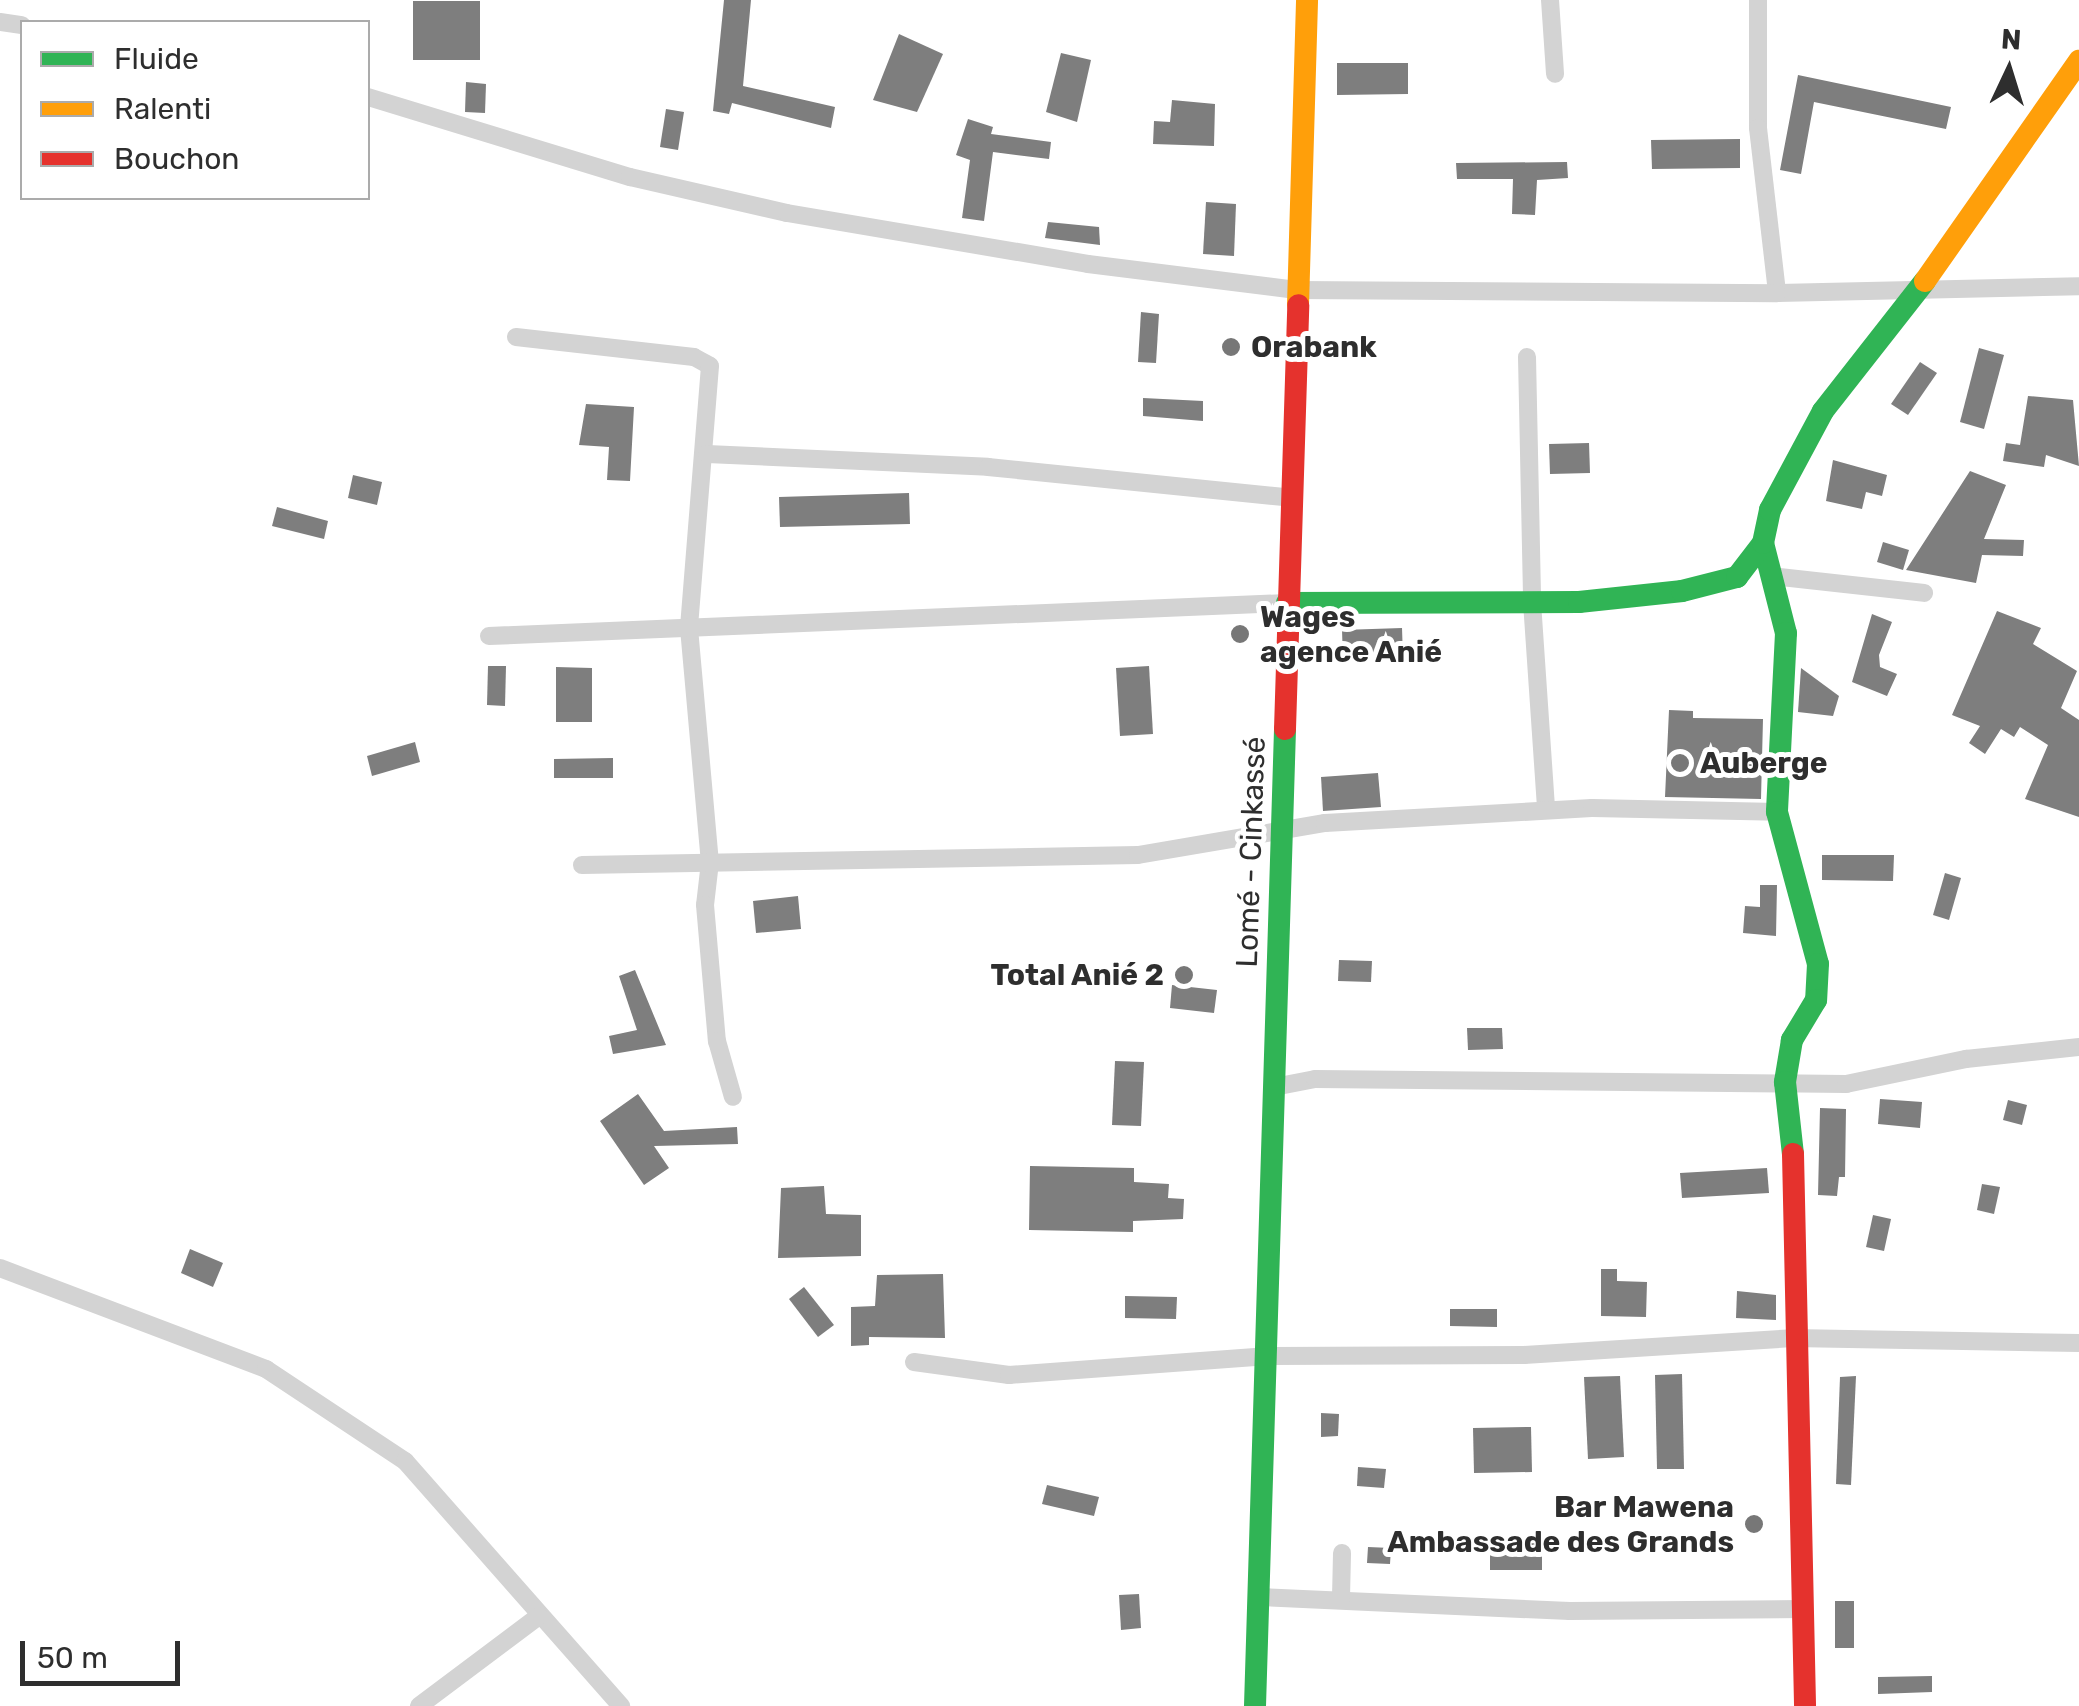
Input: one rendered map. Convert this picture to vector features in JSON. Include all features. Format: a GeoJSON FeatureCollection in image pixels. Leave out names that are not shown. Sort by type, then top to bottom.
{"type":"FeatureCollection","features":[{"type":"Feature","properties":{"kind":"main road","name":"Lomé - Cinkassé"},"geometry":{"type":"LineString","coordinates":[[1255,1706],[1307,0]]}},
{"type":"Feature","properties":{"kind":"main road"},"geometry":{"type":"LineString","coordinates":[[1805,1706],[1792,1338],[1794,1124],[1785,1082],[1792,1040],[1816,1000],[1818,964],[1777,812],[1786,633],[1764,543],[1770,510],[1823,411],[1916,292],[2079,61]]}},
{"type":"Feature","properties":{"kind":"main road"},"geometry":{"type":"LineString","coordinates":[[1287,604],[1532,602],[1682,591],[1737,577],[1764,543]]}},
{"type":"Feature","properties":{"kind":"street"},"geometry":{"type":"LineString","coordinates":[[1550,0],[1556,74]]}},
{"type":"Feature","properties":{"kind":"street"},"geometry":{"type":"LineString","coordinates":[[1758,0],[1758,128],[1777,294]]}},
{"type":"Feature","properties":{"kind":"street"},"geometry":{"type":"LineString","coordinates":[[370,97],[630,177],[787,213],[1088,264],[1296,290],[1777,294],[2079,286]]}},
{"type":"Feature","properties":{"kind":"street"},"geometry":{"type":"LineString","coordinates":[[516,337],[694,357],[710,366],[707,454],[689,628],[710,862],[704,905],[717,1040],[733,1097]]}},
{"type":"Feature","properties":{"kind":"street"},"geometry":{"type":"LineString","coordinates":[[1527,357],[1532,602],[1546,810]]}},
{"type":"Feature","properties":{"kind":"street"},"geometry":{"type":"LineString","coordinates":[[707,454],[988,467],[1291,498]]}},
{"type":"Feature","properties":{"kind":"street"},"geometry":{"type":"LineString","coordinates":[[1771,576],[1924,593]]}},
{"type":"Feature","properties":{"kind":"street"},"geometry":{"type":"LineString","coordinates":[[489,636],[1287,604]]}},
{"type":"Feature","properties":{"kind":"street"},"geometry":{"type":"LineString","coordinates":[[582,865],[1138,855],[1283,834],[1324,823],[1546,810],[1777,812]]}},
{"type":"Feature","properties":{"kind":"street"},"geometry":{"type":"LineString","coordinates":[[1274,1087],[1316,1079],[1846,1084],[1966,1059],[2079,1047]]}},
{"type":"Feature","properties":{"kind":"street"},"geometry":{"type":"LineString","coordinates":[[0,1268],[266,1370],[405,1460],[622,1706]]}},
{"type":"Feature","properties":{"kind":"street"},"geometry":{"type":"LineString","coordinates":[[914,1362],[1009,1375],[1265,1356],[1524,1354],[1792,1338],[2079,1343]]}},
{"type":"Feature","properties":{"kind":"street"},"geometry":{"type":"LineString","coordinates":[[1341,1598],[1342,1552]]}},
{"type":"Feature","properties":{"kind":"street"},"geometry":{"type":"LineString","coordinates":[[1259,1598],[1341,1598],[1570,1611],[1804,1609]]}},
{"type":"Feature","properties":{"kind":"street"},"geometry":{"type":"LineString","coordinates":[[419,1706],[539,1616]]}},
{"type":"Feature","properties":{"kind":"building"},"geometry":{"type":"Polygon","coordinates":[[[724,0],[751,0],[743,86],[835,107],[831,128],[732,103],[729,114],[713,111],[724,0]]]}},
{"type":"Feature","properties":{"kind":"building"},"geometry":{"type":"Polygon","coordinates":[[[413,1],[480,1],[480,60],[413,60],[413,1]]]}},
{"type":"Feature","properties":{"kind":"building"},"geometry":{"type":"Polygon","coordinates":[[[899,34],[943,54],[917,112],[873,100],[899,34]]]}},
{"type":"Feature","properties":{"kind":"building"},"geometry":{"type":"Polygon","coordinates":[[[1061,53],[1091,60],[1077,122],[1046,112],[1061,53]]]}},
{"type":"Feature","properties":{"kind":"building"},"geometry":{"type":"Polygon","coordinates":[[[1337,63],[1408,63],[1408,94],[1337,95],[1337,63]]]}},
{"type":"Feature","properties":{"kind":"building"},"geometry":{"type":"Polygon","coordinates":[[[1798,75],[1951,107],[1946,129],[1814,102],[1801,174],[1780,170],[1798,75]]]}},
{"type":"Feature","properties":{"kind":"building"},"geometry":{"type":"Polygon","coordinates":[[[466,82],[486,84],[485,113],[465,112],[466,82]]]}},
{"type":"Feature","properties":{"kind":"building"},"geometry":{"type":"Polygon","coordinates":[[[1172,100],[1215,104],[1214,146],[1153,144],[1154,121],[1170,122],[1172,100]]]}},
{"type":"Feature","properties":{"kind":"building"},"geometry":{"type":"Polygon","coordinates":[[[666,109],[684,112],[678,150],[660,147],[666,109]]]}},
{"type":"Feature","properties":{"kind":"building"},"geometry":{"type":"Polygon","coordinates":[[[968,119],[993,127],[991,134],[1051,142],[1049,159],[993,152],[984,221],[962,218],[970,160],[956,155],[968,119]]]}},
{"type":"Feature","properties":{"kind":"building"},"geometry":{"type":"Polygon","coordinates":[[[1740,139],[1740,168],[1652,169],[1651,140],[1740,139]]]}},
{"type":"Feature","properties":{"kind":"building"},"geometry":{"type":"Polygon","coordinates":[[[1567,162],[1568,178],[1537,180],[1535,215],[1512,214],[1513,179],[1457,179],[1456,163],[1567,162]]]}},
{"type":"Feature","properties":{"kind":"building"},"geometry":{"type":"Polygon","coordinates":[[[1206,202],[1236,204],[1234,256],[1203,254],[1206,202]]]}},
{"type":"Feature","properties":{"kind":"building"},"geometry":{"type":"Polygon","coordinates":[[[1048,222],[1099,227],[1100,245],[1045,238],[1048,222]]]}},
{"type":"Feature","properties":{"kind":"building"},"geometry":{"type":"Polygon","coordinates":[[[1141,312],[1159,314],[1156,363],[1138,362],[1141,312]]]}},
{"type":"Feature","properties":{"kind":"building"},"geometry":{"type":"Polygon","coordinates":[[[1979,348],[2004,355],[1984,429],[1960,422],[1979,348]]]}},
{"type":"Feature","properties":{"kind":"building"},"geometry":{"type":"Polygon","coordinates":[[[1920,362],[1937,373],[1908,415],[1891,404],[1920,362]]]}},
{"type":"Feature","properties":{"kind":"building"},"geometry":{"type":"Polygon","coordinates":[[[2028,396],[2073,400],[2079,466],[2046,455],[2044,467],[2003,461],[2006,443],[2020,445],[2028,396]]]}},
{"type":"Feature","properties":{"kind":"building"},"geometry":{"type":"Polygon","coordinates":[[[1143,398],[1203,401],[1203,421],[1143,416],[1143,398]]]}},
{"type":"Feature","properties":{"kind":"building"},"geometry":{"type":"Polygon","coordinates":[[[586,404],[634,407],[630,481],[607,480],[609,447],[579,445],[586,404]]]}},
{"type":"Feature","properties":{"kind":"building"},"geometry":{"type":"Polygon","coordinates":[[[1589,443],[1590,473],[1550,474],[1549,444],[1589,443]]]}},
{"type":"Feature","properties":{"kind":"building"},"geometry":{"type":"Polygon","coordinates":[[[1833,460],[1887,475],[1882,496],[1866,492],[1862,509],[1826,501],[1833,460]]]}},
{"type":"Feature","properties":{"kind":"building"},"geometry":{"type":"Polygon","coordinates":[[[1970,471],[2006,485],[1984,539],[2024,540],[2023,556],[1982,555],[1976,583],[1906,570],[1970,471]]]}},
{"type":"Feature","properties":{"kind":"building"},"geometry":{"type":"Polygon","coordinates":[[[353,475],[382,482],[377,505],[348,498],[353,475]]]}},
{"type":"Feature","properties":{"kind":"building"},"geometry":{"type":"Polygon","coordinates":[[[909,493],[910,524],[780,527],[779,497],[909,493]]]}},
{"type":"Feature","properties":{"kind":"building"},"geometry":{"type":"Polygon","coordinates":[[[277,507],[328,521],[324,539],[272,526],[277,507]]]}},
{"type":"Feature","properties":{"kind":"building"},"geometry":{"type":"Polygon","coordinates":[[[1883,542],[1909,550],[1903,570],[1877,562],[1883,542]]]}},
{"type":"Feature","properties":{"kind":"building"},"geometry":{"type":"Polygon","coordinates":[[[1997,611],[2041,628],[2033,644],[2077,671],[2061,708],[2079,720],[2079,817],[2025,799],[2048,745],[2020,727],[2014,737],[2001,729],[1985,754],[1969,743],[1980,726],[1952,715],[1997,611]]]}},
{"type":"Feature","properties":{"kind":"building"},"geometry":{"type":"Polygon","coordinates":[[[1872,614],[1892,622],[1879,655],[1880,667],[1897,674],[1887,696],[1852,682],[1872,614]]]}},
{"type":"Feature","properties":{"kind":"building"},"geometry":{"type":"Polygon","coordinates":[[[1402,628],[1403,659],[1343,662],[1342,630],[1402,628]]]}},
{"type":"Feature","properties":{"kind":"building"},"geometry":{"type":"Polygon","coordinates":[[[488,666],[506,666],[505,706],[487,705],[488,666]]]}},
{"type":"Feature","properties":{"kind":"building"},"geometry":{"type":"Polygon","coordinates":[[[1149,666],[1153,734],[1120,736],[1116,668],[1149,666]]]}},
{"type":"Feature","properties":{"kind":"building"},"geometry":{"type":"Polygon","coordinates":[[[556,667],[592,668],[592,722],[556,722],[556,667]]]}},
{"type":"Feature","properties":{"kind":"building"},"geometry":{"type":"Polygon","coordinates":[[[1801,668],[1839,696],[1833,716],[1798,712],[1801,668]]]}},
{"type":"Feature","properties":{"kind":"building"},"geometry":{"type":"Polygon","coordinates":[[[1669,710],[1693,711],[1693,718],[1763,719],[1761,799],[1665,797],[1669,710]]]}},
{"type":"Feature","properties":{"kind":"building"},"geometry":{"type":"Polygon","coordinates":[[[415,742],[420,762],[372,776],[367,756],[415,742]]]}},
{"type":"Feature","properties":{"kind":"building"},"geometry":{"type":"Polygon","coordinates":[[[613,758],[613,778],[554,778],[554,759],[613,758]]]}},
{"type":"Feature","properties":{"kind":"building"},"geometry":{"type":"Polygon","coordinates":[[[1378,773],[1381,807],[1323,811],[1321,777],[1378,773]]]}},
{"type":"Feature","properties":{"kind":"building"},"geometry":{"type":"Polygon","coordinates":[[[1822,855],[1894,855],[1893,881],[1822,880],[1822,855]]]}},
{"type":"Feature","properties":{"kind":"building"},"geometry":{"type":"Polygon","coordinates":[[[1945,873],[1961,878],[1949,920],[1933,915],[1945,873]]]}},
{"type":"Feature","properties":{"kind":"building"},"geometry":{"type":"Polygon","coordinates":[[[1760,885],[1777,885],[1776,936],[1743,933],[1745,906],[1760,907],[1760,885]]]}},
{"type":"Feature","properties":{"kind":"building"},"geometry":{"type":"Polygon","coordinates":[[[798,896],[801,929],[756,933],[753,901],[798,896]]]}},
{"type":"Feature","properties":{"kind":"building"},"geometry":{"type":"Polygon","coordinates":[[[1339,960],[1372,961],[1371,982],[1338,981],[1339,960]]]}},
{"type":"Feature","properties":{"kind":"building"},"geometry":{"type":"Polygon","coordinates":[[[635,970],[666,1045],[613,1054],[609,1036],[637,1030],[619,976],[635,970]]]}},
{"type":"Feature","properties":{"kind":"building"},"geometry":{"type":"Polygon","coordinates":[[[1172,985],[1217,990],[1214,1013],[1170,1008],[1172,985]]]}},
{"type":"Feature","properties":{"kind":"building"},"geometry":{"type":"Polygon","coordinates":[[[1467,1028],[1502,1028],[1503,1049],[1468,1050],[1467,1028]]]}},
{"type":"Feature","properties":{"kind":"building"},"geometry":{"type":"Polygon","coordinates":[[[1115,1061],[1144,1062],[1141,1126],[1112,1125],[1115,1061]]]}},
{"type":"Feature","properties":{"kind":"building"},"geometry":{"type":"Polygon","coordinates":[[[638,1094],[664,1131],[737,1127],[738,1144],[654,1146],[669,1168],[644,1185],[600,1121],[638,1094]]]}},
{"type":"Feature","properties":{"kind":"building"},"geometry":{"type":"Polygon","coordinates":[[[1880,1099],[1922,1102],[1920,1128],[1878,1124],[1880,1099]]]}},
{"type":"Feature","properties":{"kind":"building"},"geometry":{"type":"Polygon","coordinates":[[[2008,1100],[2027,1105],[2022,1125],[2003,1120],[2008,1100]]]}},
{"type":"Feature","properties":{"kind":"building"},"geometry":{"type":"Polygon","coordinates":[[[1820,1108],[1846,1109],[1845,1177],[1839,1177],[1837,1196],[1818,1195],[1820,1108]]]}},
{"type":"Feature","properties":{"kind":"building"},"geometry":{"type":"Polygon","coordinates":[[[1030,1166],[1134,1168],[1134,1182],[1169,1184],[1168,1198],[1184,1199],[1183,1219],[1133,1221],[1133,1232],[1029,1230],[1030,1166]]]}},
{"type":"Feature","properties":{"kind":"building"},"geometry":{"type":"Polygon","coordinates":[[[1767,1168],[1769,1193],[1682,1198],[1680,1173],[1767,1168]]]}},
{"type":"Feature","properties":{"kind":"building"},"geometry":{"type":"Polygon","coordinates":[[[1982,1184],[2000,1187],[1994,1214],[1977,1210],[1982,1184]]]}},
{"type":"Feature","properties":{"kind":"building"},"geometry":{"type":"Polygon","coordinates":[[[824,1186],[826,1214],[861,1215],[861,1256],[778,1258],[781,1188],[824,1186]]]}},
{"type":"Feature","properties":{"kind":"building"},"geometry":{"type":"Polygon","coordinates":[[[1873,1215],[1891,1219],[1884,1251],[1866,1247],[1873,1215]]]}},
{"type":"Feature","properties":{"kind":"building"},"geometry":{"type":"Polygon","coordinates":[[[190,1249],[223,1263],[213,1287],[181,1273],[190,1249]]]}},
{"type":"Feature","properties":{"kind":"building"},"geometry":{"type":"Polygon","coordinates":[[[1601,1269],[1617,1269],[1617,1281],[1647,1282],[1646,1317],[1601,1316],[1601,1269]]]}},
{"type":"Feature","properties":{"kind":"building"},"geometry":{"type":"Polygon","coordinates":[[[943,1274],[945,1338],[869,1337],[869,1345],[851,1346],[851,1307],[875,1306],[877,1275],[943,1274]]]}},
{"type":"Feature","properties":{"kind":"building"},"geometry":{"type":"Polygon","coordinates":[[[804,1287],[834,1325],[818,1337],[789,1299],[804,1287]]]}},
{"type":"Feature","properties":{"kind":"building"},"geometry":{"type":"Polygon","coordinates":[[[1737,1291],[1776,1295],[1776,1320],[1736,1318],[1737,1291]]]}},
{"type":"Feature","properties":{"kind":"building"},"geometry":{"type":"Polygon","coordinates":[[[1125,1296],[1177,1297],[1176,1319],[1125,1318],[1125,1296]]]}},
{"type":"Feature","properties":{"kind":"building"},"geometry":{"type":"Polygon","coordinates":[[[1450,1309],[1497,1309],[1497,1327],[1450,1326],[1450,1309]]]}},
{"type":"Feature","properties":{"kind":"building"},"geometry":{"type":"Polygon","coordinates":[[[1682,1374],[1684,1469],[1657,1469],[1655,1375],[1682,1374]]]}},
{"type":"Feature","properties":{"kind":"building"},"geometry":{"type":"Polygon","coordinates":[[[1620,1376],[1624,1457],[1588,1459],[1584,1377],[1620,1376]]]}},
{"type":"Feature","properties":{"kind":"building"},"geometry":{"type":"Polygon","coordinates":[[[1856,1376],[1851,1485],[1836,1484],[1840,1377],[1856,1376]]]}},
{"type":"Feature","properties":{"kind":"building"},"geometry":{"type":"Polygon","coordinates":[[[1321,1413],[1339,1414],[1338,1436],[1321,1437],[1321,1413]]]}},
{"type":"Feature","properties":{"kind":"building"},"geometry":{"type":"Polygon","coordinates":[[[1531,1427],[1532,1472],[1474,1473],[1473,1428],[1531,1427]]]}},
{"type":"Feature","properties":{"kind":"building"},"geometry":{"type":"Polygon","coordinates":[[[1358,1467],[1386,1469],[1384,1488],[1357,1486],[1358,1467]]]}},
{"type":"Feature","properties":{"kind":"building"},"geometry":{"type":"Polygon","coordinates":[[[1047,1485],[1099,1497],[1094,1516],[1042,1504],[1047,1485]]]}},
{"type":"Feature","properties":{"kind":"building"},"geometry":{"type":"Polygon","coordinates":[[[1490,1538],[1542,1538],[1542,1570],[1490,1570],[1490,1538]]]}},
{"type":"Feature","properties":{"kind":"building"},"geometry":{"type":"Polygon","coordinates":[[[1368,1547],[1391,1548],[1390,1564],[1367,1563],[1368,1547]]]}},
{"type":"Feature","properties":{"kind":"building"},"geometry":{"type":"Polygon","coordinates":[[[1139,1594],[1141,1628],[1121,1630],[1119,1595],[1139,1594]]]}},
{"type":"Feature","properties":{"kind":"building"},"geometry":{"type":"Polygon","coordinates":[[[1835,1601],[1854,1601],[1854,1648],[1835,1648],[1835,1601]]]}},
{"type":"Feature","properties":{"kind":"building"},"geometry":{"type":"Polygon","coordinates":[[[1932,1676],[1932,1692],[1878,1694],[1878,1677],[1932,1676]]]}},
{"type":"Feature","properties":{"kind":"traffic: fast"},"geometry":{"type":"LineString","coordinates":[[1287,603],[1579,602],[1682,591],[1737,577],[1763,543],[1770,510],[1823,411],[1925,281]]}},
{"type":"Feature","properties":{"kind":"traffic: fast"},"geometry":{"type":"LineString","coordinates":[[1763,543],[1786,633],[1777,812],[1818,964],[1816,1000],[1792,1040],[1785,1082],[1793,1154]]}},
{"type":"Feature","properties":{"kind":"traffic: fast"},"geometry":{"type":"LineString","coordinates":[[1255,1706],[1285,729]]}},
{"type":"Feature","properties":{"kind":"traffic: slow"},"geometry":{"type":"LineString","coordinates":[[1298,305],[1307,0]]}},
{"type":"Feature","properties":{"kind":"traffic: slow"},"geometry":{"type":"LineString","coordinates":[[1925,281],[2079,61]]}},
{"type":"Feature","properties":{"kind":"traffic: jam"},"geometry":{"type":"LineString","coordinates":[[1285,729],[1298,305]]}},
{"type":"Feature","properties":{"kind":"traffic: jam"},"geometry":{"type":"LineString","coordinates":[[1793,1154],[1805,1706]]}},
{"type":"Feature","properties":{"kind":"place","name":"Orabank"},"geometry":{"type":"Point","coordinates":[1231,347]}},
{"type":"Feature","properties":{"kind":"place","name":"Wages agence Anié"},"geometry":{"type":"Point","coordinates":[1240,634]}},
{"type":"Feature","properties":{"kind":"place","name":"Auberge"},"geometry":{"type":"Point","coordinates":[1680,763]}},
{"type":"Feature","properties":{"kind":"place","name":"Total Anié 2"},"geometry":{"type":"Point","coordinates":[1184,975]}},
{"type":"Feature","properties":{"kind":"place","name":"Bar Mawena Ambassade des Grands"},"geometry":{"type":"Point","coordinates":[1754,1524]}}]}
